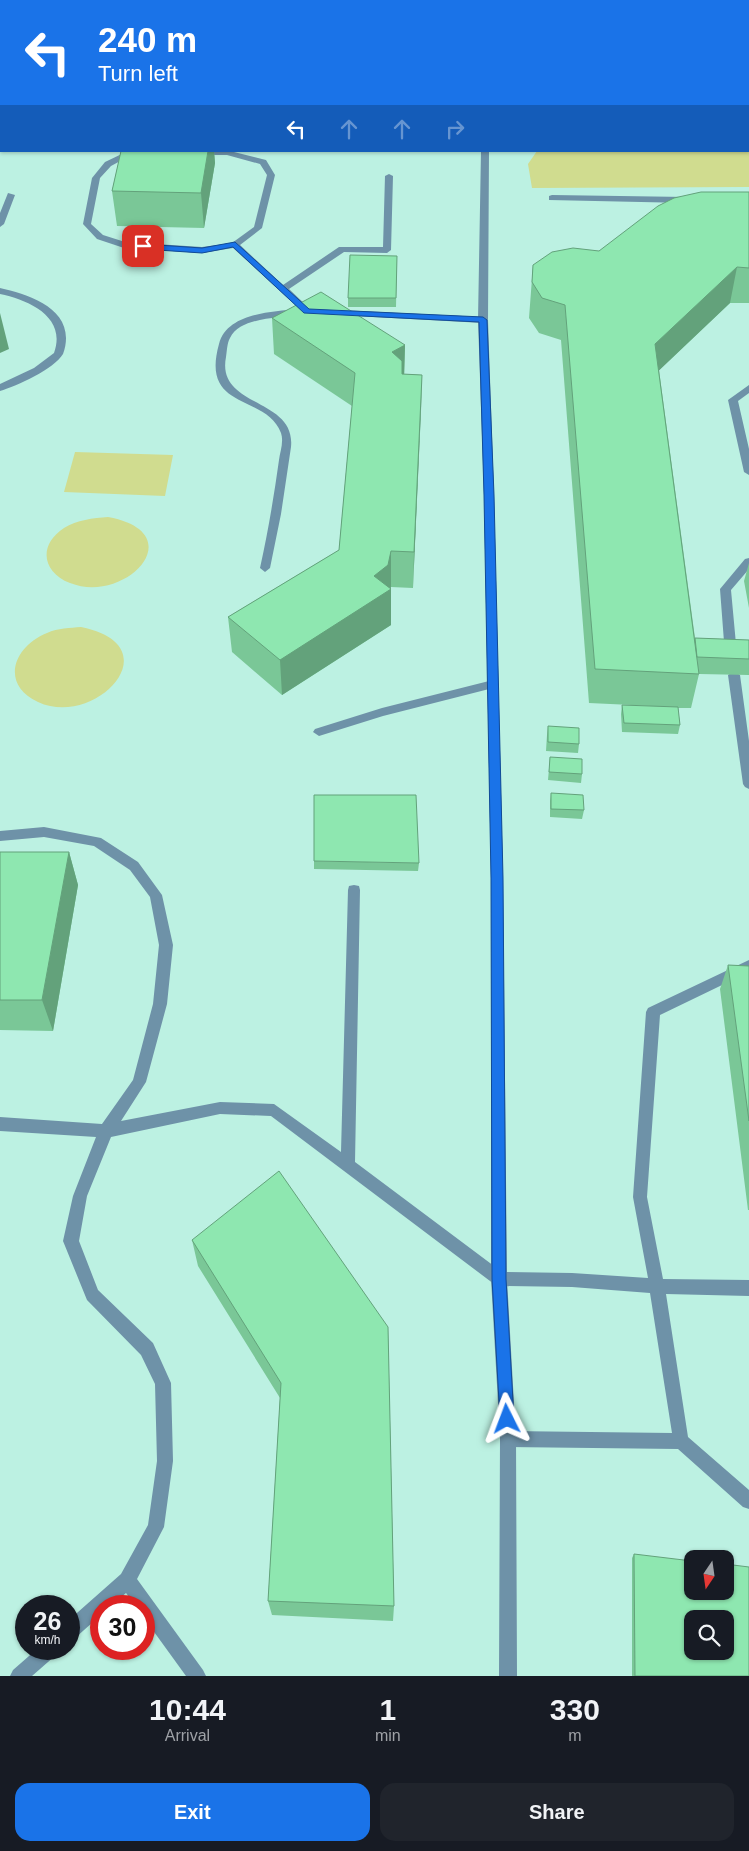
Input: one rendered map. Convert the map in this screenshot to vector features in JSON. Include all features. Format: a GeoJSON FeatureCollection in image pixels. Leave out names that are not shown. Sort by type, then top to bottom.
{"type":"FeatureCollection","features":[{"type":"Feature","properties":{"kind":"street"},"geometry":{"type":"LineString","coordinates":[[142,152],[133,152],[108,164],[96,178],[87,224],[100,237],[124,245],[202,250],[235,245],[258,228],[270,175],[263,162],[227,153],[190,153]]}},
{"type":"Feature","properties":{"kind":"street"},"geometry":{"type":"LineString","coordinates":[[485,152],[483,320],[497,878],[499,1279],[508,1438],[508,1676]]}},
{"type":"Feature","properties":{"kind":"street"},"geometry":{"type":"LineString","coordinates":[[283,289],[342,249],[388,250],[389,176]]}},
{"type":"Feature","properties":{"kind":"street"},"geometry":{"type":"LineString","coordinates":[[0,224],[10,194]]}},
{"type":"Feature","properties":{"kind":"street"},"geometry":{"type":"LineString","coordinates":[[552,198],[700,200]]}},
{"type":"Feature","properties":{"kind":"street"},"geometry":{"type":"LineString","coordinates":[[235,245],[307,311]]}},
{"type":"Feature","properties":{"kind":"street"},"geometry":{"type":"LineString","coordinates":[[0,291],[34,302],[53,316],[63,333],[59,353],[42,367],[0,388]]}},
{"type":"Feature","properties":{"kind":"street"},"geometry":{"type":"LineString","coordinates":[[265,568],[280,496],[287,436],[283,425],[276,418],[237,396],[222,379],[218,361],[227,335],[244,322],[267,315],[307,311],[483,320]]}},
{"type":"Feature","properties":{"kind":"street"},"geometry":{"type":"LineString","coordinates":[[749,388],[733,400],[749,472]]}},
{"type":"Feature","properties":{"kind":"street"},"geometry":{"type":"LineString","coordinates":[[732,656],[725,589],[749,562]]}},
{"type":"Feature","properties":{"kind":"street"},"geometry":{"type":"LineString","coordinates":[[734,675],[749,784]]}},
{"type":"Feature","properties":{"kind":"street"},"geometry":{"type":"LineString","coordinates":[[319,732],[382,712],[493,684]]}},
{"type":"Feature","properties":{"kind":"street"},"geometry":{"type":"LineString","coordinates":[[0,836],[44,832],[96,842],[134,866],[156,895],[166,945],[160,1004],[139,1082],[106,1131],[80,1196],[71,1240],[92,1295],[147,1349],[163,1383],[165,1461],[156,1527],[127,1580],[80,1622]]}},
{"type":"Feature","properties":{"kind":"street"},"geometry":{"type":"LineString","coordinates":[[348,1165],[354,890]]}},
{"type":"Feature","properties":{"kind":"street"},"geometry":{"type":"LineString","coordinates":[[749,966],[653,1012],[640,1197],[681,1441],[749,1501]]}},
{"type":"Feature","properties":{"kind":"street"},"geometry":{"type":"LineString","coordinates":[[0,1124],[106,1131],[220,1108],[274,1110],[499,1279],[572,1280],[656,1286],[749,1288]]}},
{"type":"Feature","properties":{"kind":"street"},"geometry":{"type":"LineString","coordinates":[[508,1438],[681,1441]]}},
{"type":"Feature","properties":{"kind":"street"},"geometry":{"type":"LineString","coordinates":[[127,1580],[197,1676]]}},
{"type":"Feature","properties":{"kind":"street"},"geometry":{"type":"LineString","coordinates":[[19,1676],[37,1660]]}},
{"type":"Feature","properties":{"kind":"green space"},"geometry":{"type":"Polygon","coordinates":[[[536,152],[749,152],[749,187],[532,188],[528,164],[536,152]]]}},
{"type":"Feature","properties":{"kind":"green space"},"geometry":{"type":"Polygon","coordinates":[[[75,452],[173,455],[165,496],[64,492],[75,452]]]}},
{"type":"Feature","properties":{"kind":"green space"},"geometry":{"type":"Polygon","coordinates":[[[108,517],[133,525],[146,537],[148,551],[142,564],[129,576],[111,584],[91,587],[70,583],[54,572],[49,565],[47,550],[50,542],[56,535],[74,523],[108,517]]]}},
{"type":"Feature","properties":{"kind":"green space"},"geometry":{"type":"Polygon","coordinates":[[[81,627],[108,637],[122,651],[123,666],[116,682],[101,695],[82,704],[60,707],[38,702],[26,694],[19,686],[15,676],[19,656],[26,647],[35,639],[51,631],[81,627]]]}},
{"type":"Feature","properties":{"kind":"building"},"geometry":{"type":"Polygon","coordinates":[[[121,152],[208,152],[201,193],[112,191],[121,152]]]}},
{"type":"Feature","properties":{"kind":"building"},"geometry":{"type":"Polygon","coordinates":[[[701,192],[749,192],[749,268],[737,267],[655,344],[699,674],[595,669],[565,305],[542,298],[532,282],[533,265],[552,252],[573,248],[599,251],[658,206],[674,198],[701,192]]]}},
{"type":"Feature","properties":{"kind":"building"},"geometry":{"type":"Polygon","coordinates":[[[350,255],[397,256],[396,298],[348,298],[350,255]]]}},
{"type":"Feature","properties":{"kind":"building"},"geometry":{"type":"Polygon","coordinates":[[[321,292],[405,345],[392,352],[402,361],[402,374],[422,375],[414,552],[391,551],[388,565],[374,576],[391,589],[280,660],[228,617],[339,550],[355,373],[272,318],[321,292]]]}},
{"type":"Feature","properties":{"kind":"building"},"geometry":{"type":"Polygon","coordinates":[[[695,638],[749,640],[749,659],[697,657],[695,638]]]}},
{"type":"Feature","properties":{"kind":"building"},"geometry":{"type":"Polygon","coordinates":[[[622,705],[678,707],[680,725],[624,723],[622,705]]]}},
{"type":"Feature","properties":{"kind":"building"},"geometry":{"type":"Polygon","coordinates":[[[548,726],[579,728],[579,744],[548,742],[548,726]]]}},
{"type":"Feature","properties":{"kind":"building"},"geometry":{"type":"Polygon","coordinates":[[[550,757],[582,759],[582,774],[549,772],[550,757]]]}},
{"type":"Feature","properties":{"kind":"building"},"geometry":{"type":"Polygon","coordinates":[[[551,793],[583,795],[584,810],[551,809],[551,793]]]}},
{"type":"Feature","properties":{"kind":"building"},"geometry":{"type":"Polygon","coordinates":[[[314,795],[416,795],[419,863],[314,861],[314,795]]]}},
{"type":"Feature","properties":{"kind":"building"},"geometry":{"type":"Polygon","coordinates":[[[0,852],[69,852],[42,1000],[0,1000],[0,852]]]}},
{"type":"Feature","properties":{"kind":"building"},"geometry":{"type":"Polygon","coordinates":[[[728,965],[749,966],[749,1121],[728,965]]]}},
{"type":"Feature","properties":{"kind":"building"},"geometry":{"type":"Polygon","coordinates":[[[279,1171],[388,1327],[394,1606],[268,1601],[281,1383],[192,1240],[279,1171]]]}},
{"type":"Feature","properties":{"kind":"building"},"geometry":{"type":"Polygon","coordinates":[[[634,1554],[684,1560],[684,1600],[734,1600],[734,1565],[749,1567],[749,1676],[635,1676],[634,1554]]]}},
{"type":"Feature","properties":{"kind":"route"},"geometry":{"type":"LineString","coordinates":[[143,246],[202,250],[235,245],[307,311],[483,320],[489,495],[497,878],[499,1279],[507,1419]]}}]}
